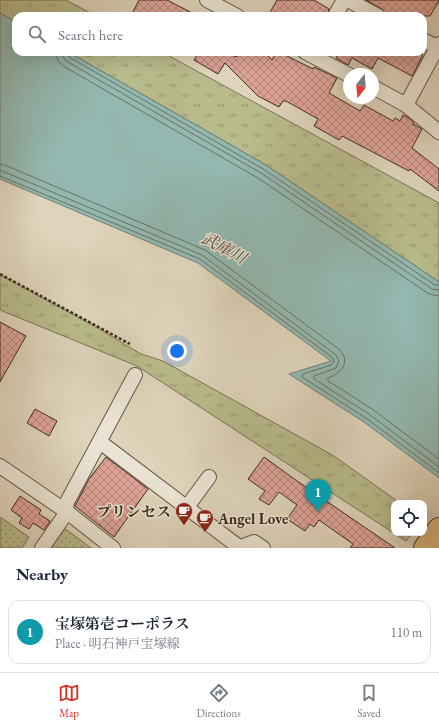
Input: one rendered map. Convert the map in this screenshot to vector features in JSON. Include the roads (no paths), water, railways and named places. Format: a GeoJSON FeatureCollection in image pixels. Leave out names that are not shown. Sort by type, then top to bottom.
{"type":"FeatureCollection","features":[{"type":"Feature","properties":{"kind":"main road"},"geometry":{"type":"LineString","coordinates":[[425,548],[439,529]]}},
{"type":"Feature","properties":{"kind":"street"},"geometry":{"type":"LineString","coordinates":[[207,0],[230,12]]}},
{"type":"Feature","properties":{"kind":"street"},"geometry":{"type":"LineString","coordinates":[[337,12],[344,0]]}},
{"type":"Feature","properties":{"kind":"street"},"geometry":{"type":"LineString","coordinates":[[348,0],[370,12]]}},
{"type":"Feature","properties":{"kind":"street"},"geometry":{"type":"LineString","coordinates":[[406,104],[438,46],[427,42]]}},
{"type":"Feature","properties":{"kind":"street"},"geometry":{"type":"LineString","coordinates":[[316,56],[343,72]]}},
{"type":"Feature","properties":{"kind":"street"},"geometry":{"type":"LineString","coordinates":[[379,90],[406,104],[439,132]]}},
{"type":"Feature","properties":{"kind":"street"},"geometry":{"type":"LineString","coordinates":[[42,548],[67,512],[66,504],[135,376]]}},
{"type":"Feature","properties":{"kind":"street"},"geometry":{"type":"LineString","coordinates":[[100,442],[239,547],[254,542],[263,548]]}},
{"type":"Feature","properties":{"kind":"street"},"geometry":{"type":"LineString","coordinates":[[0,466],[67,512],[114,548]]}},
{"type":"Feature","properties":{"kind":"street"},"geometry":{"type":"LineString","coordinates":[[187,507],[209,476]]}},
{"type":"Feature","properties":{"kind":"water","name":"武庫川"},"geometry":{"type":"Polygon","coordinates":[[[0,13],[12,20],[12,56],[75,56],[266,165],[439,282],[439,478],[364,422],[289,374],[331,361],[198,263],[0,179],[0,13]]]}},
{"type":"Feature","properties":{"kind":"place","name":"宝塚第壱コーポラス"},"geometry":{"type":"Point","coordinates":[318,512]}},
{"type":"Feature","properties":{"kind":"place","name":"プリンセス"},"geometry":{"type":"Point","coordinates":[184,526]}},
{"type":"Feature","properties":{"kind":"place","name":"Angel Love"},"geometry":{"type":"Point","coordinates":[205,533]}}]}
